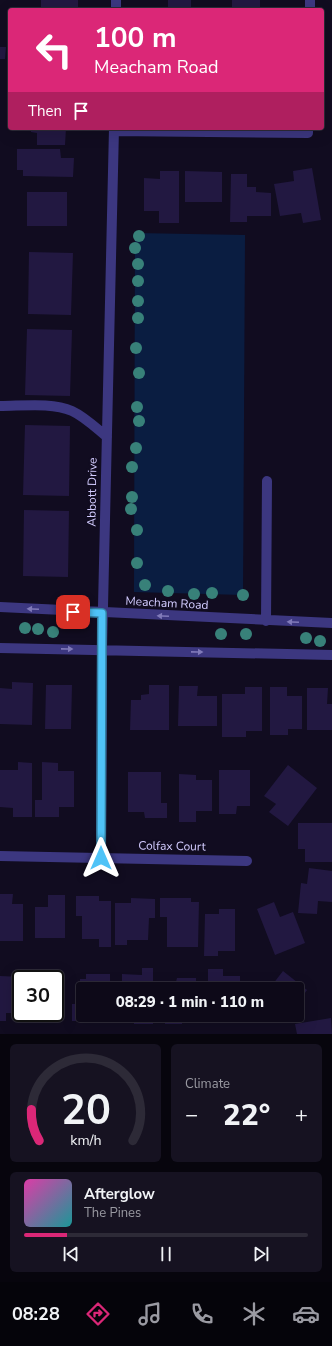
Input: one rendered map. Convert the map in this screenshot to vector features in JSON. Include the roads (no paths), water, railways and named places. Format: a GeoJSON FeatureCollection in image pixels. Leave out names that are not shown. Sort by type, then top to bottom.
{"type":"FeatureCollection","features":[{"type":"Feature","properties":{"kind":"street","name":"Abbott Drive"},"geometry":{"type":"LineString","coordinates":[[101,858],[102,613],[114,130]]}},
{"type":"Feature","properties":{"kind":"street"},"geometry":{"type":"LineString","coordinates":[[211,130],[308,131]]}},
{"type":"Feature","properties":{"kind":"street"},"geometry":{"type":"LineString","coordinates":[[0,406],[60,407],[72,411],[82,417],[107,437]]}},
{"type":"Feature","properties":{"kind":"street"},"geometry":{"type":"LineString","coordinates":[[266,620],[267,481]]}},
{"type":"Feature","properties":{"kind":"street","name":"Meacham Road"},"geometry":{"type":"LineString","coordinates":[[0,607],[332,624]]}},
{"type":"Feature","properties":{"kind":"street"},"geometry":{"type":"LineString","coordinates":[[0,648],[332,655]]}},
{"type":"Feature","properties":{"kind":"street","name":"Colfax Court"},"geometry":{"type":"LineString","coordinates":[[0,856],[247,861]]}},
{"type":"Feature","properties":{"kind":"water"},"geometry":{"type":"Polygon","coordinates":[[[135,233],[245,235],[243,595],[134,592],[135,233]]]}}]}
